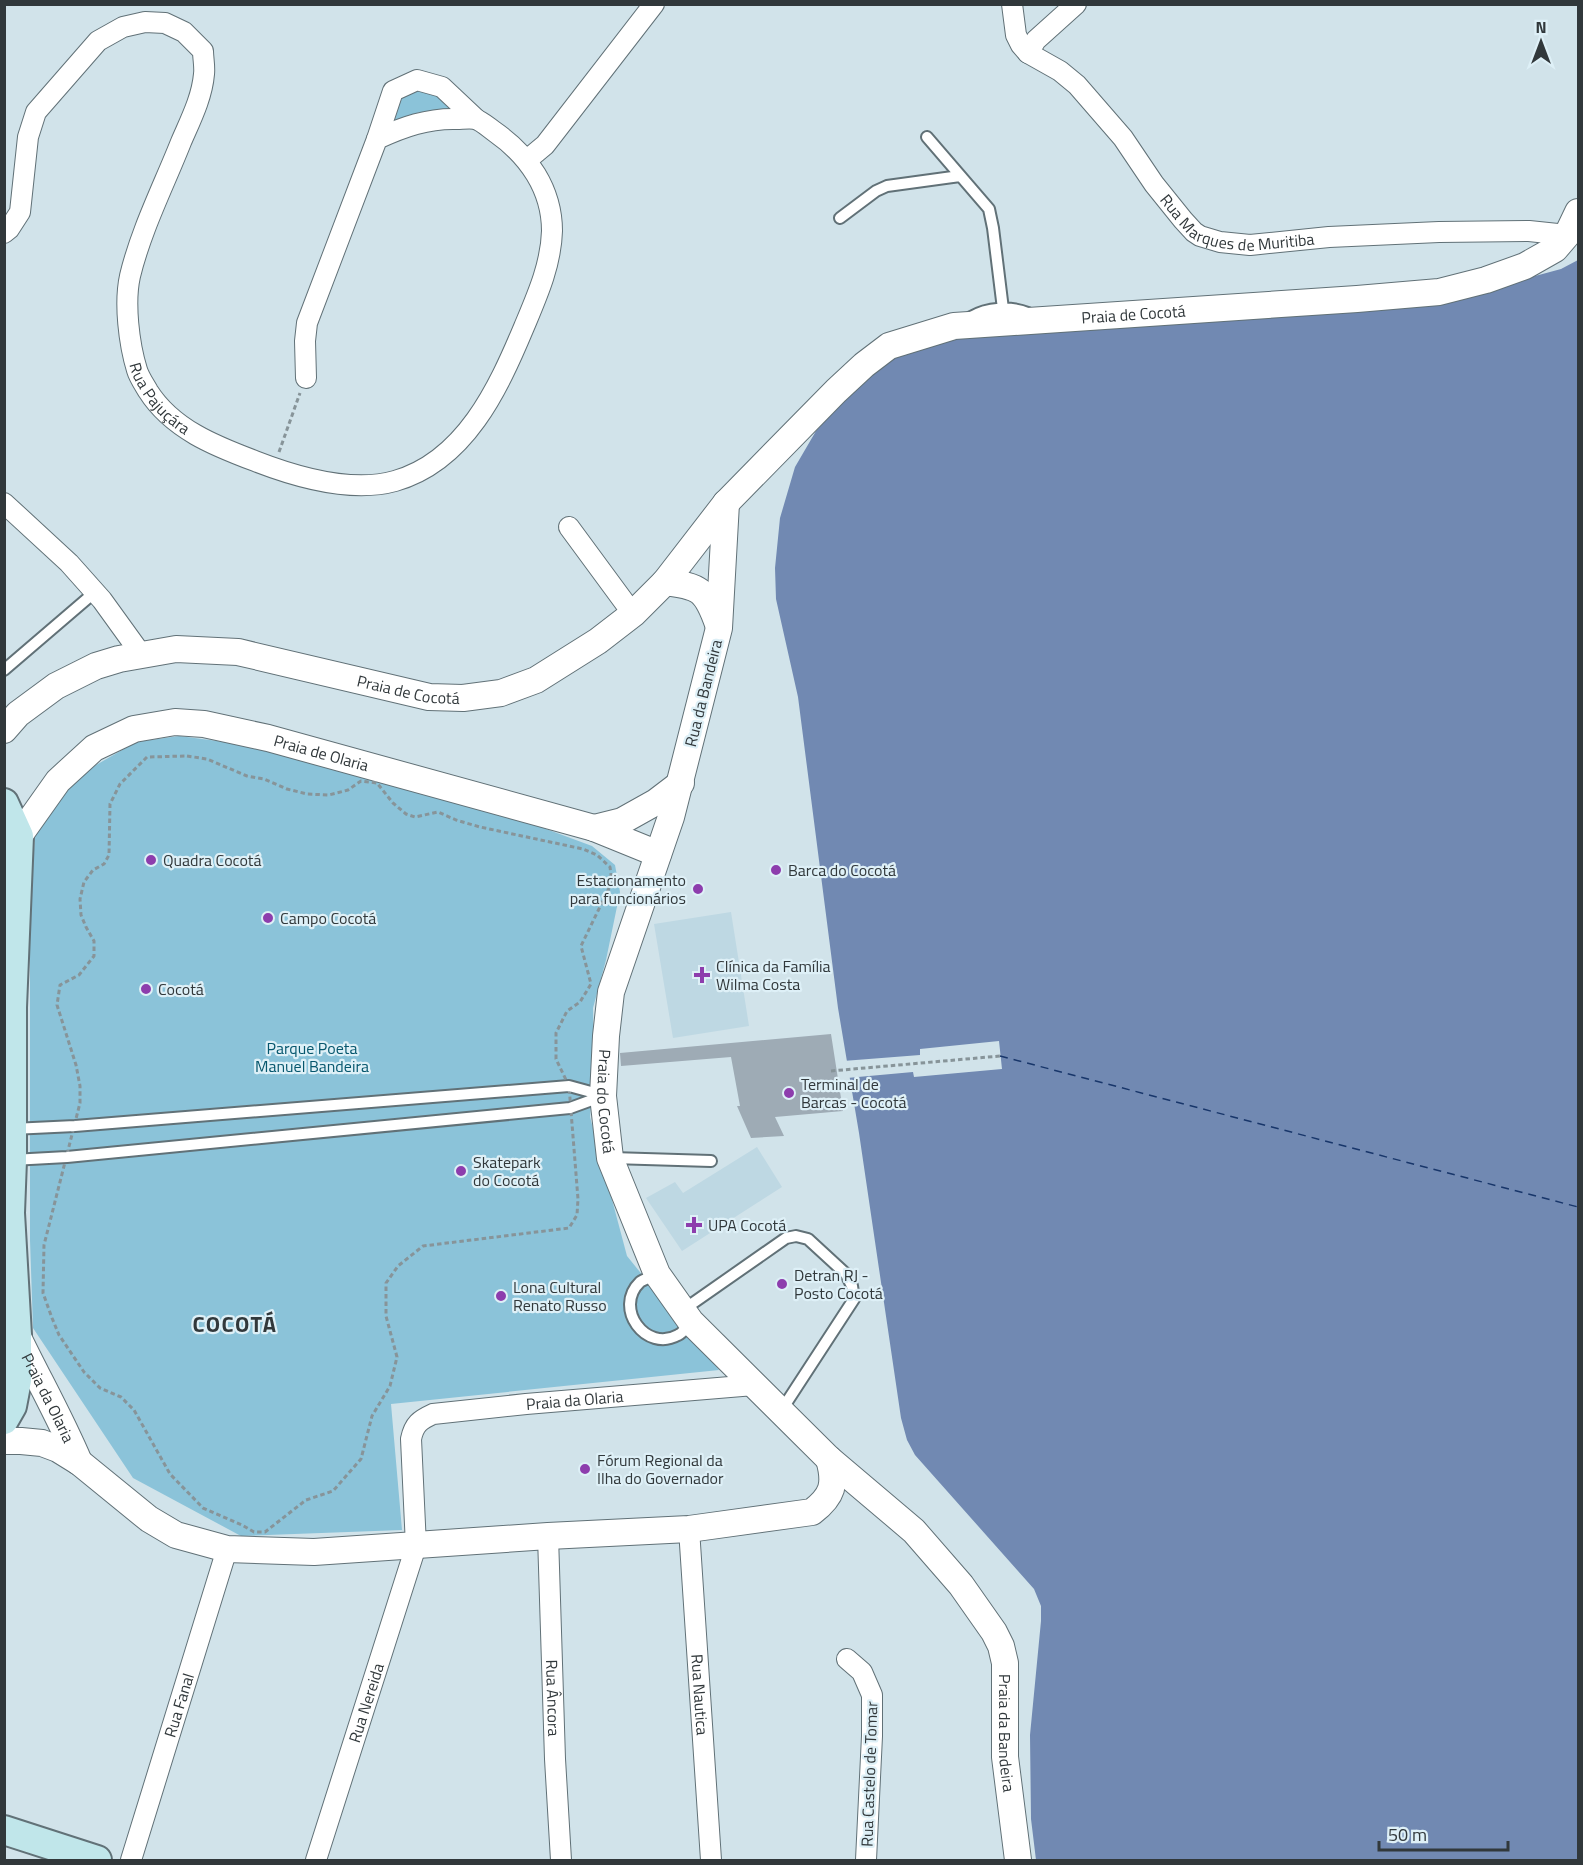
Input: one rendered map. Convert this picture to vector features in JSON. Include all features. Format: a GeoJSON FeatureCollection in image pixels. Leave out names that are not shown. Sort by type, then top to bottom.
{"type":"FeatureCollection","features":[{"type":"Feature","properties":{"kind":"main road"},"geometry":{"type":"LineString","coordinates":[[4,803],[19,836],[8,1011],[12,1160],[10,1244],[17,1335],[16,1392],[12,1406],[4,1420]]}},
{"type":"Feature","properties":{"kind":"main road"},"geometry":{"type":"LineString","coordinates":[[4,1830],[97,1860]]}},
{"type":"Feature","properties":{"kind":"main road"},"geometry":{"type":"LineString","coordinates":[[4,1853],[34,1841]]}},
{"type":"Feature","properties":{"kind":"street"},"geometry":{"type":"LineString","coordinates":[[527,160],[545,145],[654,4]]}},
{"type":"Feature","properties":{"kind":"street"},"geometry":{"type":"LineString","coordinates":[[1012,4],[1016,35],[1020,45],[1028,53],[1036,40],[1076,4]]}},
{"type":"Feature","properties":{"kind":"street","name":"Rua Pajuçára"},"geometry":{"type":"LineString","coordinates":[[4,233],[20,212],[28,137],[36,112],[98,41],[123,27],[145,22],[165,23],[184,32],[203,51],[204,74],[198,103],[144,234],[130,278],[128,316],[137,372],[157,405],[185,429],[220,447],[274,468],[333,483],[367,487],[396,481],[428,467],[451,450],[483,412],[509,364],[541,286],[549,258],[552,230],[548,197],[539,179],[527,160],[509,141],[476,119],[442,87],[417,80],[393,91],[307,323],[306,378]]}},
{"type":"Feature","properties":{"kind":"street","name":"Rua Marques de Muritiba"},"geometry":{"type":"LineString","coordinates":[[1028,53],[1060,71],[1077,85],[1123,138],[1154,184],[1183,220],[1194,232],[1207,238],[1220,242],[1250,245],[1329,237],[1415,233],[1529,231],[1567,235]]}},
{"type":"Feature","properties":{"kind":"street"},"geometry":{"type":"LineString","coordinates":[[377,139],[423,121],[476,119]]}},
{"type":"Feature","properties":{"kind":"street","name":"Praia de Cocotá"},"geometry":{"type":"LineString","coordinates":[[726,503],[864,365],[889,346],[926,333],[962,325],[1167,313],[1439,292],[1486,280],[1525,266],[1555,249],[1567,235],[1578,212]]}},
{"type":"Feature","properties":{"kind":"street"},"geometry":{"type":"LineString","coordinates":[[4,503],[69,564],[94,592],[130,656]]}},
{"type":"Feature","properties":{"kind":"street","name":"Rua da Bandeira"},"geometry":{"type":"LineString","coordinates":[[681,783],[719,628],[715,534],[726,503]]}},
{"type":"Feature","properties":{"kind":"street"},"geometry":{"type":"LineString","coordinates":[[569,527],[633,614]]}},
{"type":"Feature","properties":{"kind":"street","name":"Praia de Cocotá"},"geometry":{"type":"LineString","coordinates":[[4,730],[18,714],[56,686],[96,666],[130,656],[176,649],[238,652],[429,697],[463,698],[501,693],[536,680],[598,641],[633,614],[715,534]]}},
{"type":"Feature","properties":{"kind":"street"},"geometry":{"type":"LineString","coordinates":[[665,582],[691,585],[702,593],[711,605],[719,628]]}},
{"type":"Feature","properties":{"kind":"street","name":"Praia de Olaria"},"geometry":{"type":"LineString","coordinates":[[19,836],[58,781],[94,748],[134,729],[175,722],[204,724],[268,738],[594,828],[658,854]]}},
{"type":"Feature","properties":{"kind":"street"},"geometry":{"type":"LineString","coordinates":[[594,828],[622,821],[656,802],[681,783]]}},
{"type":"Feature","properties":{"kind":"street","name":"Praia do Cocotá"},"geometry":{"type":"LineString","coordinates":[[681,783],[611,992],[603,1096],[610,1158],[657,1274],[687,1316],[754,1385]]}},
{"type":"Feature","properties":{"kind":"street","name":"Praia da Olaria"},"geometry":{"type":"LineString","coordinates":[[17,1335],[79,1462]]}},
{"type":"Feature","properties":{"kind":"street"},"geometry":{"type":"LineString","coordinates":[[754,1385],[829,1459]]}},
{"type":"Feature","properties":{"kind":"street","name":"Praia da Olaria"},"geometry":{"type":"LineString","coordinates":[[416,1546],[411,1439],[414,1427],[420,1420],[433,1414],[526,1404],[754,1385]]}},
{"type":"Feature","properties":{"kind":"street","name":"Praia da Olaria"},"geometry":{"type":"LineString","coordinates":[[4,1441],[42,1443],[58,1449],[79,1462],[149,1519],[176,1534],[227,1549],[314,1552],[689,1529],[812,1512],[822,1504],[832,1485],[833,1473],[829,1459]]}},
{"type":"Feature","properties":{"kind":"street","name":"Praia da Bandeira"},"geometry":{"type":"LineString","coordinates":[[829,1459],[914,1531],[980,1610],[1001,1646],[1005,1663],[1005,1757],[1018,1860]]}},
{"type":"Feature","properties":{"kind":"street","name":"Rua Nautica"},"geometry":{"type":"LineString","coordinates":[[689,1529],[711,1860]]}},
{"type":"Feature","properties":{"kind":"street","name":"Rua Âncora"},"geometry":{"type":"LineString","coordinates":[[548,1536],[555,1759],[561,1860]]}},
{"type":"Feature","properties":{"kind":"street","name":"Rua Nereida"},"geometry":{"type":"LineString","coordinates":[[316,1860],[416,1546]]}},
{"type":"Feature","properties":{"kind":"street","name":"Rua Fanal"},"geometry":{"type":"LineString","coordinates":[[131,1860],[227,1549]]}},
{"type":"Feature","properties":{"kind":"street","name":"Rua Castelo de Tomar"},"geometry":{"type":"LineString","coordinates":[[847,1659],[862,1672],[872,1695],[866,1860]]}},
{"type":"Feature","properties":{"kind":"lane"},"geometry":{"type":"LineString","coordinates":[[927,137],[989,209],[1003,309]]}},
{"type":"Feature","properties":{"kind":"lane"},"geometry":{"type":"LineString","coordinates":[[840,218],[876,191],[887,186],[960,176]]}},
{"type":"Feature","properties":{"kind":"lane"},"geometry":{"type":"LineString","coordinates":[[962,325],[972,315],[1003,309],[1016,309],[1039,320]]}},
{"type":"Feature","properties":{"kind":"lane"},"geometry":{"type":"LineString","coordinates":[[4,670],[94,592]]}},
{"type":"Feature","properties":{"kind":"lane"},"geometry":{"type":"LineString","coordinates":[[11,1129],[75,1126],[569,1086],[603,1096]]}},
{"type":"Feature","properties":{"kind":"lane"},"geometry":{"type":"LineString","coordinates":[[12,1160],[68,1157],[570,1108],[603,1096]]}},
{"type":"Feature","properties":{"kind":"lane"},"geometry":{"type":"LineString","coordinates":[[610,1158],[711,1161]]}},
{"type":"Feature","properties":{"kind":"lane"},"geometry":{"type":"LineString","coordinates":[[657,1274],[640,1282],[630,1298],[631,1317],[636,1325],[642,1332],[659,1339],[678,1335],[687,1316],[786,1238],[796,1236],[808,1239],[846,1274],[852,1286],[854,1299],[781,1411]]}},
{"type":"Feature","properties":{"kind":"path"},"geometry":{"type":"LineString","coordinates":[[274,468],[293,411]]}},
{"type":"Feature","properties":{"kind":"path"},"geometry":{"type":"LineString","coordinates":[[831,1071],[1000,1056]]}},
{"type":"Feature","properties":{"kind":"shaded area"},"geometry":{"type":"Polygon","coordinates":[[[1578,260],[1578,1860],[1036,1860],[1031,1819],[1030,1735],[1041,1606],[1034,1589],[915,1455],[907,1440],[901,1418],[838,1008],[798,697],[776,599],[775,568],[780,518],[795,467],[816,431],[843,401],[894,356],[958,333],[1461,296],[1561,269],[1578,260]]]}},
{"type":"Feature","properties":{"kind":"shaded area","name":"Clínica da Família Wilma Costa"},"geometry":{"type":"Polygon","coordinates":[[[731,912],[749,1026],[673,1038],[654,924],[731,912]]]}},
{"type":"Feature","properties":{"kind":"shaded area","name":"UPA Cocotá"},"geometry":{"type":"Polygon","coordinates":[[[757,1147],[782,1187],[682,1251],[646,1198],[675,1182],[683,1193],[757,1147]]]}},
{"type":"Feature","properties":{"kind":"green space"},"geometry":{"type":"Polygon","coordinates":[[[418,88],[440,95],[452,111],[420,112],[393,121],[402,97],[418,88]]]}},
{"type":"Feature","properties":{"kind":"green space","name":"Parque Poeta Manuel Bandeira"},"geometry":{"type":"Polygon","coordinates":[[[179,736],[264,747],[530,823],[592,846],[615,865],[620,892],[593,1008],[594,1063],[590,1117],[627,1256],[719,1370],[391,1404],[402,1530],[241,1536],[133,1478],[33,1328],[30,1240],[30,910],[35,835],[77,776],[136,742],[179,736]]]}},
{"type":"Feature","properties":{"kind":"pier"},"geometry":{"type":"Polygon","coordinates":[[[999,1041],[1002,1069],[914,1077],[913,1072],[847,1078],[843,1061],[920,1055],[920,1049],[999,1041]]]}},
{"type":"Feature","properties":{"kind":"building","name":"Terminal de Barcas - Cocotá"},"geometry":{"type":"Polygon","coordinates":[[[831,1034],[843,1111],[775,1117],[784,1136],[751,1138],[737,1106],[740,1106],[731,1057],[621,1066],[620,1053],[831,1034]]]}},
{"type":"Feature","properties":{"kind":"ferry route"},"geometry":{"type":"LineString","coordinates":[[1000,1056],[1578,1207]]}},
{"type":"Feature","properties":{"kind":"place","name":"Quadra Cocotá"},"geometry":{"type":"Point","coordinates":[151,860]}},
{"type":"Feature","properties":{"kind":"place","name":"Barca do Cocotá"},"geometry":{"type":"Point","coordinates":[776,870]}},
{"type":"Feature","properties":{"kind":"place","name":"Estacionamento para funcionários"},"geometry":{"type":"Point","coordinates":[698,889]}},
{"type":"Feature","properties":{"kind":"place","name":"Campo Cocotá"},"geometry":{"type":"Point","coordinates":[268,918]}},
{"type":"Feature","properties":{"kind":"place","name":"Clínica da Família Wilma Costa"},"geometry":{"type":"Point","coordinates":[702,975]}},
{"type":"Feature","properties":{"kind":"place","name":"Cocotá"},"geometry":{"type":"Point","coordinates":[146,989]}},
{"type":"Feature","properties":{"kind":"place","name":"Terminal de Barcas - Cocotá"},"geometry":{"type":"Point","coordinates":[789,1093]}},
{"type":"Feature","properties":{"kind":"place","name":"Skatepark do Cocotá"},"geometry":{"type":"Point","coordinates":[461,1171]}},
{"type":"Feature","properties":{"kind":"place","name":"UPA Cocotá"},"geometry":{"type":"Point","coordinates":[694,1225]}},
{"type":"Feature","properties":{"kind":"place","name":"Detran RJ - Posto Cocotá"},"geometry":{"type":"Point","coordinates":[782,1284]}},
{"type":"Feature","properties":{"kind":"place","name":"Lona Cultural Renato Russo"},"geometry":{"type":"Point","coordinates":[501,1296]}},
{"type":"Feature","properties":{"kind":"place","name":"Fórum Regional da Ilha do Governador"},"geometry":{"type":"Point","coordinates":[585,1469]}},
{"type":"Feature","properties":{"kind":"district","name":"COCOTÁ"},"geometry":{"type":"Point","coordinates":[235,1324]}}]}
